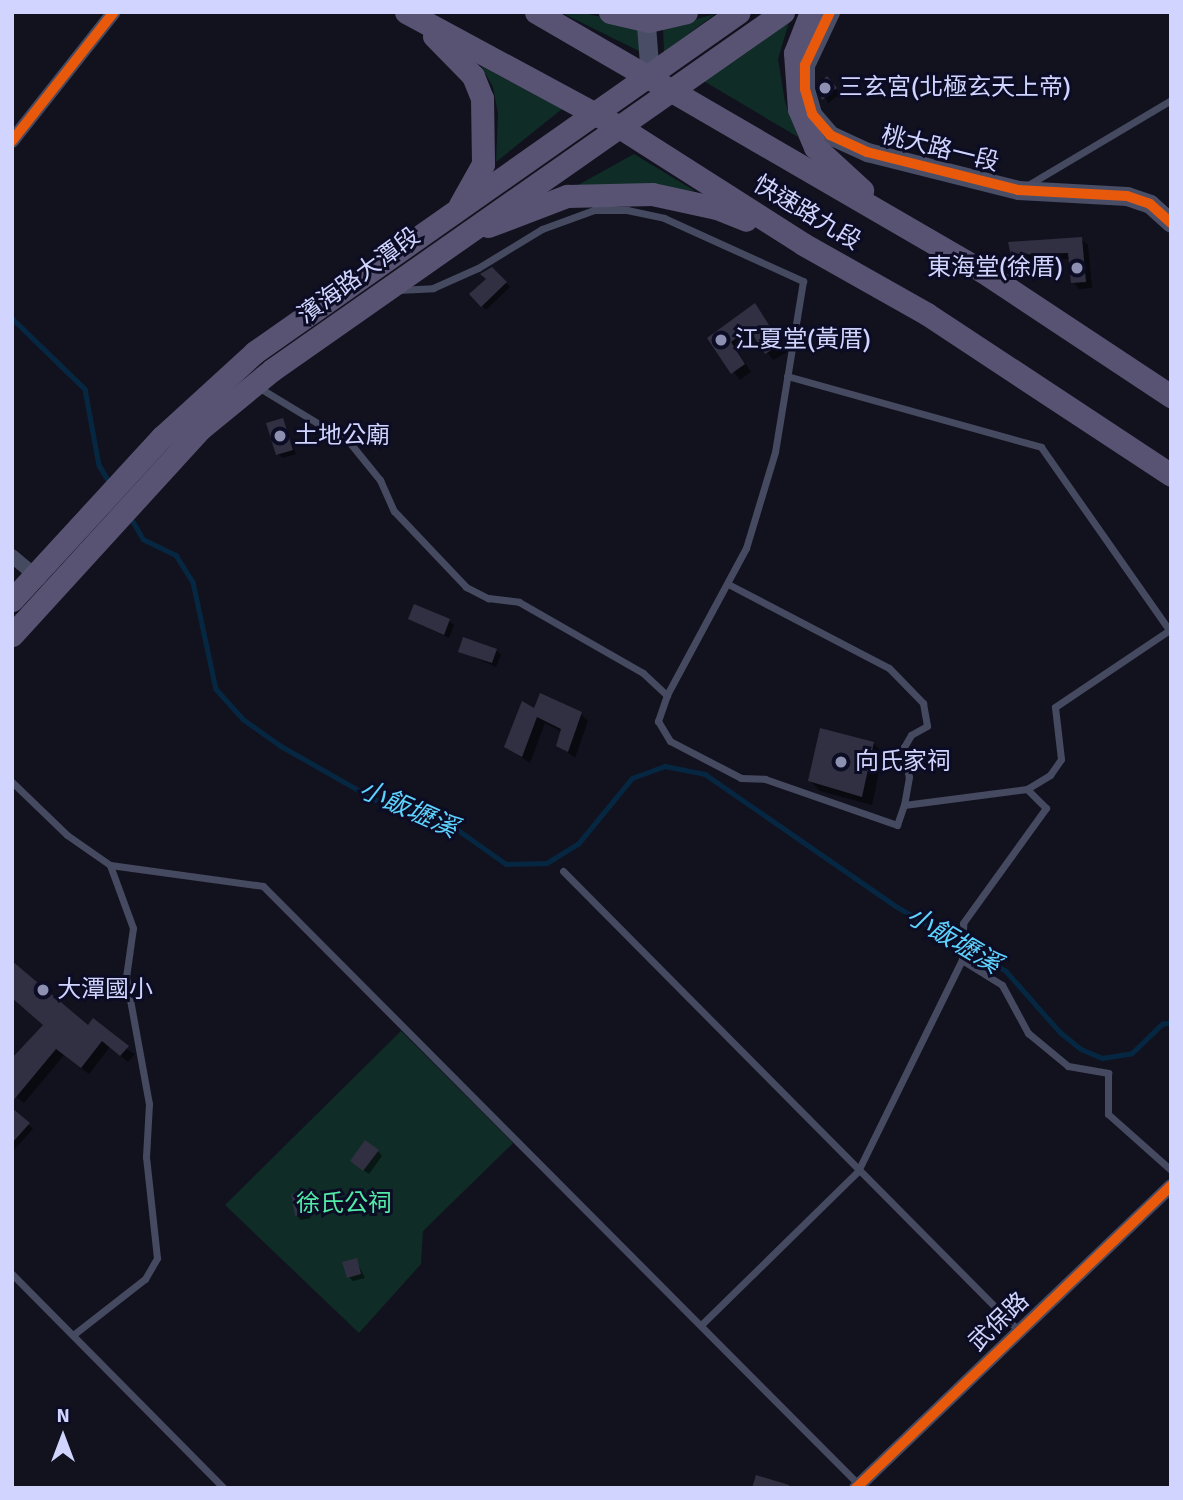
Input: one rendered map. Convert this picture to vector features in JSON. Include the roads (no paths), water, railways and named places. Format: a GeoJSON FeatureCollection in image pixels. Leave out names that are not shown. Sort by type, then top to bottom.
{"type":"FeatureCollection","features":[{"type":"Feature","properties":{"kind":"main road","name":"快速路九段"},"geometry":{"type":"LineString","coordinates":[[536,12],[672,88],[896,220],[1028,300],[1171,396]]}},
{"type":"Feature","properties":{"kind":"main road"},"geometry":{"type":"LineString","coordinates":[[610,12],[646,17],[686,12]]}},
{"type":"Feature","properties":{"kind":"main road","name":"濱海路大潭段"},"geometry":{"type":"LineString","coordinates":[[12,635],[42,582],[238,367],[739,12]]}},
{"type":"Feature","properties":{"kind":"main road","name":"濱海路大潭段"},"geometry":{"type":"LineString","coordinates":[[127,490],[256,385],[383,291],[783,12]]}},
{"type":"Feature","properties":{"kind":"main road"},"geometry":{"type":"LineString","coordinates":[[811,12],[795,53],[794,87],[815,147],[896,220]]}},
{"type":"Feature","properties":{"kind":"main road","name":"快速路九段"},"geometry":{"type":"LineString","coordinates":[[407,13],[618,126],[803,244],[927,314],[1171,475]]}},
{"type":"Feature","properties":{"kind":"main road"},"geometry":{"type":"LineString","coordinates":[[407,13],[473,76],[482,98],[483,164],[456,212]]}},
{"type":"Feature","properties":{"kind":"main road"},"geometry":{"type":"LineString","coordinates":[[459,236],[567,196],[652,194],[717,208],[803,244]]}},
{"type":"Feature","properties":{"kind":"main road","name":"濱海路大潭段"},"geometry":{"type":"LineString","coordinates":[[12,600],[42,582]]}},
{"type":"Feature","properties":{"kind":"street"},"geometry":{"type":"LineString","coordinates":[[12,141],[114,12]]}},
{"type":"Feature","properties":{"kind":"street","name":"桃大路一段"},"geometry":{"type":"LineString","coordinates":[[830,12],[805,65],[805,89],[812,114],[830,135],[867,152],[1018,190],[1127,196],[1150,205],[1171,223]]}},
{"type":"Feature","properties":{"kind":"street"},"geometry":{"type":"LineString","coordinates":[[646,17],[650,77]]}},
{"type":"Feature","properties":{"kind":"street"},"geometry":{"type":"LineString","coordinates":[[12,556],[42,582]]}},
{"type":"Feature","properties":{"kind":"street","name":"武保路"},"geometry":{"type":"LineString","coordinates":[[858,1487],[1171,1186]]}},
{"type":"Feature","properties":{"kind":"lane"},"geometry":{"type":"LineString","coordinates":[[1018,190],[1171,100]]}},
{"type":"Feature","properties":{"kind":"lane"},"geometry":{"type":"LineString","coordinates":[[383,291],[433,288],[478,268],[542,229],[594,211],[627,210],[664,218],[803,281],[775,452],[730,585],[667,695],[658,721],[670,741],[741,778],[765,779],[897,825],[909,777],[904,747],[911,735],[927,726],[923,703],[890,668],[730,585]]}},
{"type":"Feature","properties":{"kind":"lane"},"geometry":{"type":"LineString","coordinates":[[238,367],[256,385],[350,443],[380,480],[394,511],[466,587],[488,598],[519,602],[537,617],[643,673],[667,695]]}},
{"type":"Feature","properties":{"kind":"lane"},"geometry":{"type":"LineString","coordinates":[[786,376],[1041,447],[1170,630],[1055,707],[1061,759],[1050,775],[1027,789],[904,805]]}},
{"type":"Feature","properties":{"kind":"lane"},"geometry":{"type":"LineString","coordinates":[[12,782],[67,835],[110,865],[263,886],[701,1325],[858,1487]]}},
{"type":"Feature","properties":{"kind":"lane"},"geometry":{"type":"LineString","coordinates":[[701,1325],[858,1171],[962,960],[963,923],[1046,808],[1027,789]]}},
{"type":"Feature","properties":{"kind":"lane"},"geometry":{"type":"LineString","coordinates":[[73,1335],[145,1279],[157,1258],[146,1157],[149,1104],[127,977],[133,928],[110,865]]}},
{"type":"Feature","properties":{"kind":"lane"},"geometry":{"type":"LineString","coordinates":[[563,871],[1019,1332]]}},
{"type":"Feature","properties":{"kind":"lane"},"geometry":{"type":"LineString","coordinates":[[962,960],[1002,985],[1028,1033],[1068,1066],[1108,1073],[1108,1114],[1171,1170]]}},
{"type":"Feature","properties":{"kind":"lane"},"geometry":{"type":"LineString","coordinates":[[12,1274],[224,1488]]}},
{"type":"Feature","properties":{"kind":"waterway","name":"小飯壢溪"},"geometry":{"type":"LineString","coordinates":[[12,318],[85,389],[99,465],[110,483]]}},
{"type":"Feature","properties":{"kind":"waterway","name":"小飯壢溪"},"geometry":{"type":"LineString","coordinates":[[131,518],[143,539],[176,555],[193,582],[216,689],[243,719],[281,746],[376,800],[447,822],[506,864],[547,863],[578,844],[632,778],[665,766],[705,774],[894,905],[1006,971],[1060,1032],[1081,1049],[1102,1058],[1132,1053],[1162,1024],[1171,1022]]}},
{"type":"Feature","properties":{"kind":"place","name":"三玄宮(北極玄天上帝)"},"geometry":{"type":"Point","coordinates":[825,88]}},
{"type":"Feature","properties":{"kind":"place","name":"東海堂(徐厝)"},"geometry":{"type":"Point","coordinates":[1077,268]}},
{"type":"Feature","properties":{"kind":"place","name":"江夏堂(黃厝)"},"geometry":{"type":"Point","coordinates":[721,340]}},
{"type":"Feature","properties":{"kind":"place","name":"土地公廟"},"geometry":{"type":"Point","coordinates":[280,436]}},
{"type":"Feature","properties":{"kind":"place","name":"向氏家祠"},"geometry":{"type":"Point","coordinates":[841,762]}},
{"type":"Feature","properties":{"kind":"place","name":"大潭國小"},"geometry":{"type":"Point","coordinates":[43,990]}},
{"type":"Feature","properties":{"kind":"park label","name":"徐氏公祠"},"geometry":{"type":"Point","coordinates":[344,1204]}}]}
